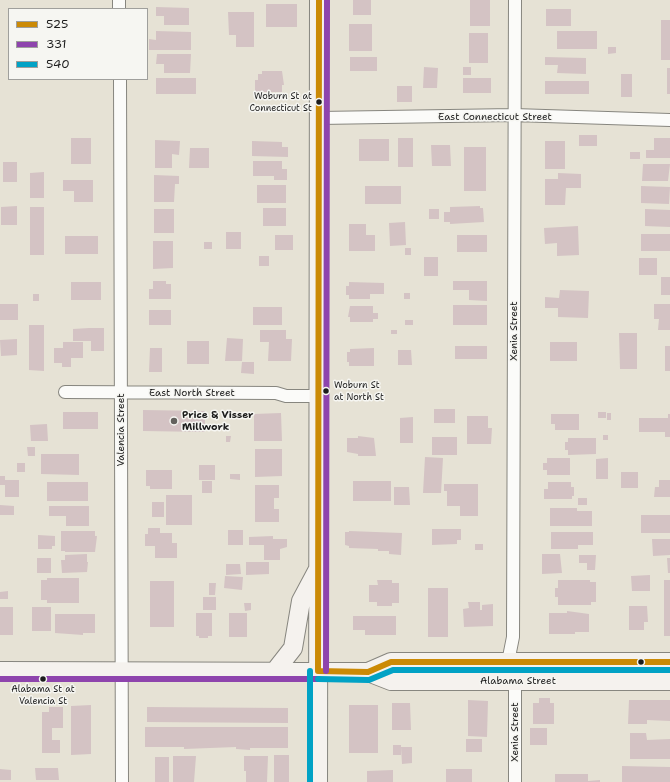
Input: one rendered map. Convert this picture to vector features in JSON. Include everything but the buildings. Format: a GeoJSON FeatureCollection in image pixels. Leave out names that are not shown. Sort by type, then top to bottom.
{"type":"FeatureCollection","features":[{"type":"Feature","properties":{"kind":"main road"},"geometry":{"type":"LineString","coordinates":[[318,782],[319,0]]}},
{"type":"Feature","properties":{"kind":"main road"},"geometry":{"type":"LineString","coordinates":[[275,671],[293,648],[300,601],[318,568]]}},
{"type":"Feature","properties":{"kind":"main road","name":"Alabama Street"},"geometry":{"type":"LineString","coordinates":[[368,672],[390,662],[670,662]]}},
{"type":"Feature","properties":{"kind":"main road","name":"Alabama Street"},"geometry":{"type":"LineString","coordinates":[[0,671],[368,672],[391,682],[670,681]]}},
{"type":"Feature","properties":{"kind":"street","name":"Xenia Street"},"geometry":{"type":"LineString","coordinates":[[508,662],[513,637],[515,0]]}},
{"type":"Feature","properties":{"kind":"street","name":"Valencia Street"},"geometry":{"type":"LineString","coordinates":[[120,80],[122,782]]}},
{"type":"Feature","properties":{"kind":"street","name":"East Connecticut Street"},"geometry":{"type":"LineString","coordinates":[[319,118],[514,116],[670,120]]}},
{"type":"Feature","properties":{"kind":"street","name":"East North Street"},"geometry":{"type":"LineString","coordinates":[[64,392],[276,393],[286,396],[319,396]]}},
{"type":"Feature","properties":{"kind":"street","name":"Xenia Street"},"geometry":{"type":"LineString","coordinates":[[515,681],[515,782]]}},
{"type":"Feature","properties":{"kind":"transit line","name":"525"},"geometry":{"type":"LineString","coordinates":[[318,671],[319,0]]}},
{"type":"Feature","properties":{"kind":"transit line","name":"331"},"geometry":{"type":"LineString","coordinates":[[326,671],[327,0]]}},
{"type":"Feature","properties":{"kind":"transit line","name":"525"},"geometry":{"type":"LineString","coordinates":[[318,671],[368,672],[391,662],[670,662]]}},
{"type":"Feature","properties":{"kind":"transit line","name":"540"},"geometry":{"type":"LineString","coordinates":[[318,679],[369,680],[393,670],[670,670]]}},
{"type":"Feature","properties":{"kind":"transit line","name":"540"},"geometry":{"type":"LineString","coordinates":[[310,671],[310,782]]}},
{"type":"Feature","properties":{"kind":"transit line","name":"331"},"geometry":{"type":"LineString","coordinates":[[0,679],[318,679]]}},
{"type":"Feature","properties":{"kind":"place","name":"Woburn St at Connecticut St"},"geometry":{"type":"Point","coordinates":[319,102]}},
{"type":"Feature","properties":{"kind":"place","name":"Woburn St at North St"},"geometry":{"type":"Point","coordinates":[326,391]}},
{"type":"Feature","properties":{"kind":"place","name":"Price & Visser Millwork"},"geometry":{"type":"Point","coordinates":[174,421]}},
{"type":"Feature","properties":{"kind":"place","name":"Alabama St at Valencia St"},"geometry":{"type":"Point","coordinates":[43,679]}}]}
